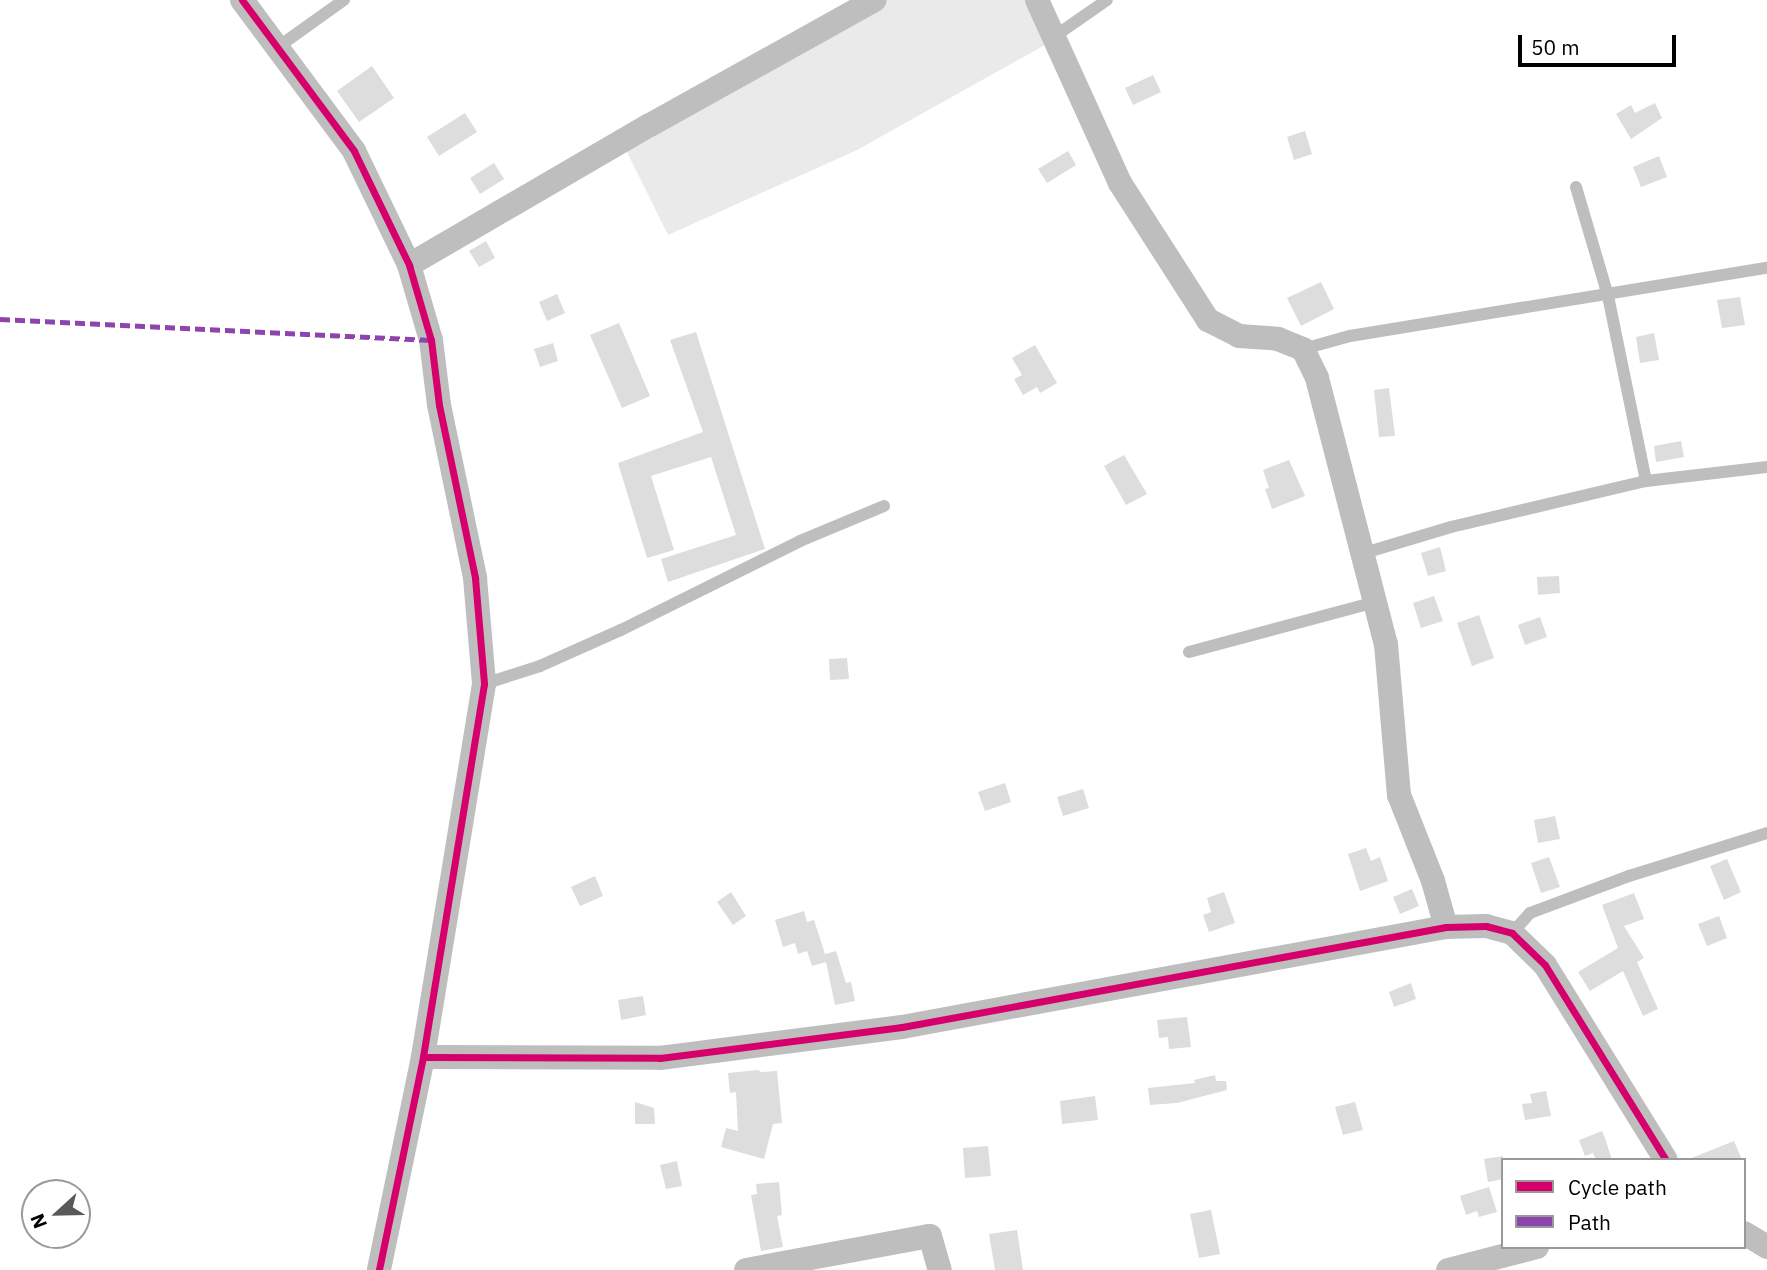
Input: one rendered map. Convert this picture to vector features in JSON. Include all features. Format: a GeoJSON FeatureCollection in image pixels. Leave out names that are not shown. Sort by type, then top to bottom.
{"type":"FeatureCollection","features":[{"type":"Feature","properties":{"kind":"street"},"geometry":{"type":"LineString","coordinates":[[242,0],[354,151],[409,265],[431,340],[439,405],[475,578],[484,684],[423,1057],[379,1270]]}},
{"type":"Feature","properties":{"kind":"street"},"geometry":{"type":"LineString","coordinates":[[409,265],[650,125],[875,0]]}},
{"type":"Feature","properties":{"kind":"street"},"geometry":{"type":"LineString","coordinates":[[1037,0],[1120,183],[1208,320],[1239,336],[1278,339],[1303,349],[1317,378],[1386,644],[1399,794],[1433,881],[1446,928]]}},
{"type":"Feature","properties":{"kind":"street"},"geometry":{"type":"LineString","coordinates":[[423,1057],[660,1058],[902,1027],[1446,928],[1486,926],[1512,933],[1545,965],[1665,1158]]}},
{"type":"Feature","properties":{"kind":"street"},"geometry":{"type":"LineString","coordinates":[[1746,1234],[1767,1247]]}},
{"type":"Feature","properties":{"kind":"street"},"geometry":{"type":"LineString","coordinates":[[746,1270],[930,1236],[940,1270]]}},
{"type":"Feature","properties":{"kind":"street"},"geometry":{"type":"LineString","coordinates":[[1448,1270],[1529,1249]]}},
{"type":"Feature","properties":{"kind":"lane"},"geometry":{"type":"LineString","coordinates":[[278,47],[344,0]]}},
{"type":"Feature","properties":{"kind":"lane"},"geometry":{"type":"LineString","coordinates":[[1055,36],[1107,0]]}},
{"type":"Feature","properties":{"kind":"lane"},"geometry":{"type":"LineString","coordinates":[[1576,187],[1608,296],[1646,481]]}},
{"type":"Feature","properties":{"kind":"lane"},"geometry":{"type":"LineString","coordinates":[[1303,349],[1350,336],[1767,268]]}},
{"type":"Feature","properties":{"kind":"lane"},"geometry":{"type":"LineString","coordinates":[[1361,555],[1451,527],[1646,481],[1767,467]]}},
{"type":"Feature","properties":{"kind":"lane"},"geometry":{"type":"LineString","coordinates":[[484,684],[540,666],[800,541],[884,506]]}},
{"type":"Feature","properties":{"kind":"lane"},"geometry":{"type":"LineString","coordinates":[[1189,652],[1375,602]]}},
{"type":"Feature","properties":{"kind":"lane"},"geometry":{"type":"LineString","coordinates":[[1512,933],[1530,913],[1629,876],[1767,833]]}},
{"type":"Feature","properties":{"kind":"shaded area"},"geometry":{"type":"Polygon","coordinates":[[[876,0],[1032,0],[1054,40],[857,150],[668,235],[623,144],[876,0]]]}},
{"type":"Feature","properties":{"kind":"building"},"geometry":{"type":"Polygon","coordinates":[[[372,66],[394,98],[359,122],[337,91],[372,66]]]}},
{"type":"Feature","properties":{"kind":"building"},"geometry":{"type":"Polygon","coordinates":[[[1153,75],[1161,92],[1133,105],[1125,88],[1153,75]]]}},
{"type":"Feature","properties":{"kind":"building"},"geometry":{"type":"Polygon","coordinates":[[[1655,103],[1662,118],[1631,139],[1616,114],[1631,105],[1635,113],[1655,103]]]}},
{"type":"Feature","properties":{"kind":"building"},"geometry":{"type":"Polygon","coordinates":[[[465,113],[477,132],[439,156],[427,137],[465,113]]]}},
{"type":"Feature","properties":{"kind":"building"},"geometry":{"type":"Polygon","coordinates":[[[1305,131],[1312,154],[1294,160],[1287,137],[1305,131]]]}},
{"type":"Feature","properties":{"kind":"building"},"geometry":{"type":"Polygon","coordinates":[[[1068,151],[1076,165],[1047,183],[1038,169],[1068,151]]]}},
{"type":"Feature","properties":{"kind":"building"},"geometry":{"type":"Polygon","coordinates":[[[1659,156],[1667,177],[1641,187],[1633,167],[1659,156]]]}},
{"type":"Feature","properties":{"kind":"building"},"geometry":{"type":"Polygon","coordinates":[[[494,163],[504,179],[480,194],[470,178],[494,163]]]}},
{"type":"Feature","properties":{"kind":"building"},"geometry":{"type":"Polygon","coordinates":[[[486,241],[495,258],[479,267],[469,251],[486,241]]]}},
{"type":"Feature","properties":{"kind":"building"},"geometry":{"type":"Polygon","coordinates":[[[1321,282],[1334,309],[1301,326],[1287,298],[1321,282]]]}},
{"type":"Feature","properties":{"kind":"building"},"geometry":{"type":"Polygon","coordinates":[[[557,294],[565,313],[547,321],[539,302],[557,294]]]}},
{"type":"Feature","properties":{"kind":"building"},"geometry":{"type":"Polygon","coordinates":[[[1740,297],[1745,325],[1722,328],[1717,300],[1740,297]]]}},
{"type":"Feature","properties":{"kind":"building"},"geometry":{"type":"Polygon","coordinates":[[[619,323],[650,396],[622,408],[590,335],[619,323]]]}},
{"type":"Feature","properties":{"kind":"building"},"geometry":{"type":"Polygon","coordinates":[[[696,332],[765,549],[668,582],[661,559],[736,535],[711,457],[651,476],[674,550],[647,558],[618,463],[703,432],[670,340],[696,332]]]}},
{"type":"Feature","properties":{"kind":"building"},"geometry":{"type":"Polygon","coordinates":[[[1654,333],[1659,360],[1640,363],[1636,337],[1654,333]]]}},
{"type":"Feature","properties":{"kind":"building"},"geometry":{"type":"Polygon","coordinates":[[[553,343],[558,361],[540,367],[534,349],[553,343]]]}},
{"type":"Feature","properties":{"kind":"building"},"geometry":{"type":"Polygon","coordinates":[[[1035,345],[1057,383],[1040,393],[1037,387],[1023,395],[1014,379],[1022,375],[1012,358],[1035,345]]]}},
{"type":"Feature","properties":{"kind":"building"},"geometry":{"type":"Polygon","coordinates":[[[1389,388],[1395,436],[1379,437],[1374,390],[1389,388]]]}},
{"type":"Feature","properties":{"kind":"building"},"geometry":{"type":"Polygon","coordinates":[[[1681,441],[1684,457],[1656,462],[1654,446],[1681,441]]]}},
{"type":"Feature","properties":{"kind":"building"},"geometry":{"type":"Polygon","coordinates":[[[1124,455],[1147,494],[1126,505],[1104,466],[1124,455]]]}},
{"type":"Feature","properties":{"kind":"building"},"geometry":{"type":"Polygon","coordinates":[[[1289,460],[1305,496],[1272,509],[1265,489],[1269,488],[1263,470],[1289,460]]]}},
{"type":"Feature","properties":{"kind":"building"},"geometry":{"type":"Polygon","coordinates":[[[1440,547],[1446,571],[1428,576],[1421,553],[1440,547]]]}},
{"type":"Feature","properties":{"kind":"building"},"geometry":{"type":"Polygon","coordinates":[[[1559,576],[1560,593],[1538,595],[1537,577],[1559,576]]]}},
{"type":"Feature","properties":{"kind":"building"},"geometry":{"type":"Polygon","coordinates":[[[1434,596],[1443,621],[1421,628],[1413,603],[1434,596]]]}},
{"type":"Feature","properties":{"kind":"building"},"geometry":{"type":"Polygon","coordinates":[[[1479,615],[1494,658],[1472,666],[1457,623],[1479,615]]]}},
{"type":"Feature","properties":{"kind":"building"},"geometry":{"type":"Polygon","coordinates":[[[1540,617],[1547,637],[1525,645],[1518,625],[1540,617]]]}},
{"type":"Feature","properties":{"kind":"building"},"geometry":{"type":"Polygon","coordinates":[[[847,658],[849,679],[830,680],[829,659],[847,658]]]}},
{"type":"Feature","properties":{"kind":"building"},"geometry":{"type":"Polygon","coordinates":[[[1005,783],[1011,802],[985,811],[978,792],[1005,783]]]}},
{"type":"Feature","properties":{"kind":"building"},"geometry":{"type":"Polygon","coordinates":[[[1083,789],[1089,808],[1063,816],[1057,797],[1083,789]]]}},
{"type":"Feature","properties":{"kind":"building"},"geometry":{"type":"Polygon","coordinates":[[[1555,816],[1560,839],[1538,843],[1534,820],[1555,816]]]}},
{"type":"Feature","properties":{"kind":"building"},"geometry":{"type":"Polygon","coordinates":[[[1366,848],[1371,861],[1380,857],[1388,881],[1360,891],[1348,854],[1366,848]]]}},
{"type":"Feature","properties":{"kind":"building"},"geometry":{"type":"Polygon","coordinates":[[[1549,857],[1560,887],[1541,893],[1531,863],[1549,857]]]}},
{"type":"Feature","properties":{"kind":"building"},"geometry":{"type":"Polygon","coordinates":[[[1727,859],[1741,892],[1724,900],[1710,866],[1727,859]]]}},
{"type":"Feature","properties":{"kind":"building"},"geometry":{"type":"Polygon","coordinates":[[[595,876],[603,896],[580,906],[571,887],[595,876]]]}},
{"type":"Feature","properties":{"kind":"building"},"geometry":{"type":"Polygon","coordinates":[[[1412,889],[1419,906],[1400,914],[1393,897],[1412,889]]]}},
{"type":"Feature","properties":{"kind":"building"},"geometry":{"type":"Polygon","coordinates":[[[731,892],[746,916],[733,925],[717,902],[731,892]]]}},
{"type":"Feature","properties":{"kind":"building"},"geometry":{"type":"Polygon","coordinates":[[[1224,892],[1235,923],[1209,932],[1203,915],[1211,912],[1207,898],[1224,892]]]}},
{"type":"Feature","properties":{"kind":"building"},"geometry":{"type":"Polygon","coordinates":[[[1634,893],[1644,919],[1624,926],[1644,958],[1637,962],[1658,1009],[1643,1016],[1623,971],[1590,991],[1578,972],[1618,948],[1602,905],[1634,893]]]}},
{"type":"Feature","properties":{"kind":"building"},"geometry":{"type":"Polygon","coordinates":[[[804,911],[807,922],[814,920],[825,954],[836,951],[846,983],[851,982],[855,1001],[835,1005],[826,962],[812,966],[807,951],[798,954],[795,943],[783,947],[775,920],[804,911]]]}},
{"type":"Feature","properties":{"kind":"building"},"geometry":{"type":"Polygon","coordinates":[[[1719,916],[1727,938],[1707,946],[1698,924],[1719,916]]]}},
{"type":"Feature","properties":{"kind":"building"},"geometry":{"type":"Polygon","coordinates":[[[1411,983],[1416,999],[1394,1007],[1389,992],[1411,983]]]}},
{"type":"Feature","properties":{"kind":"building"},"geometry":{"type":"Polygon","coordinates":[[[643,996],[646,1015],[621,1020],[618,1000],[643,996]]]}},
{"type":"Feature","properties":{"kind":"building"},"geometry":{"type":"Polygon","coordinates":[[[1187,1017],[1191,1047],[1169,1049],[1168,1037],[1159,1038],[1157,1020],[1187,1017]]]}},
{"type":"Feature","properties":{"kind":"building"},"geometry":{"type":"Polygon","coordinates":[[[777,1071],[782,1123],[773,1124],[764,1159],[721,1147],[726,1128],[738,1131],[736,1092],[730,1093],[728,1073],[777,1071]]]}},
{"type":"Feature","properties":{"kind":"building"},"geometry":{"type":"Polygon","coordinates":[[[1215,1075],[1216,1081],[1226,1081],[1227,1090],[1177,1103],[1150,1105],[1148,1088],[1195,1083],[1194,1080],[1215,1075]]]}},
{"type":"Feature","properties":{"kind":"building"},"geometry":{"type":"Polygon","coordinates":[[[1546,1091],[1551,1116],[1525,1120],[1522,1104],[1532,1103],[1530,1094],[1546,1091]]]}},
{"type":"Feature","properties":{"kind":"building"},"geometry":{"type":"Polygon","coordinates":[[[1095,1096],[1098,1120],[1062,1124],[1060,1101],[1095,1096]]]}},
{"type":"Feature","properties":{"kind":"building"},"geometry":{"type":"Polygon","coordinates":[[[635,1102],[654,1108],[655,1124],[635,1124],[635,1102]]]}},
{"type":"Feature","properties":{"kind":"building"},"geometry":{"type":"Polygon","coordinates":[[[1355,1102],[1363,1130],[1343,1135],[1335,1107],[1355,1102]]]}},
{"type":"Feature","properties":{"kind":"building"},"geometry":{"type":"Polygon","coordinates":[[[1602,1131],[1611,1158],[1595,1158],[1593,1153],[1585,1156],[1579,1140],[1602,1131]]]}},
{"type":"Feature","properties":{"kind":"building"},"geometry":{"type":"Polygon","coordinates":[[[1734,1141],[1741,1158],[1692,1158],[1734,1141]]]}},
{"type":"Feature","properties":{"kind":"building"},"geometry":{"type":"Polygon","coordinates":[[[988,1146],[991,1176],[965,1178],[963,1148],[988,1146]]]}},
{"type":"Feature","properties":{"kind":"building"},"geometry":{"type":"Polygon","coordinates":[[[1503,1156],[1501,1179],[1488,1182],[1484,1159],[1503,1156]]]}},
{"type":"Feature","properties":{"kind":"building"},"geometry":{"type":"Polygon","coordinates":[[[677,1161],[682,1186],[666,1189],[660,1165],[677,1161]]]}},
{"type":"Feature","properties":{"kind":"building"},"geometry":{"type":"Polygon","coordinates":[[[779,1182],[782,1215],[777,1216],[783,1247],[761,1251],[751,1195],[757,1194],[756,1184],[779,1182]]]}},
{"type":"Feature","properties":{"kind":"building"},"geometry":{"type":"Polygon","coordinates":[[[1489,1187],[1497,1212],[1479,1217],[1477,1211],[1466,1215],[1460,1196],[1489,1187]]]}},
{"type":"Feature","properties":{"kind":"building"},"geometry":{"type":"Polygon","coordinates":[[[1211,1210],[1220,1254],[1199,1258],[1190,1214],[1211,1210]]]}},
{"type":"Feature","properties":{"kind":"building"},"geometry":{"type":"Polygon","coordinates":[[[1017,1230],[1023,1270],[995,1270],[989,1234],[1017,1230]]]}},
{"type":"Feature","properties":{"kind":"marked path"},"geometry":{"type":"LineString","coordinates":[[0,319],[431,340]]}},
{"type":"Feature","properties":{"kind":"cycle path"},"geometry":{"type":"LineString","coordinates":[[242,0],[354,151],[409,265],[431,340],[439,405],[475,578],[484,684],[423,1057],[379,1270]]}},
{"type":"Feature","properties":{"kind":"cycle path"},"geometry":{"type":"LineString","coordinates":[[423,1057],[660,1058],[902,1027],[1446,927],[1486,926],[1512,933],[1545,965],[1665,1158]]}}]}
